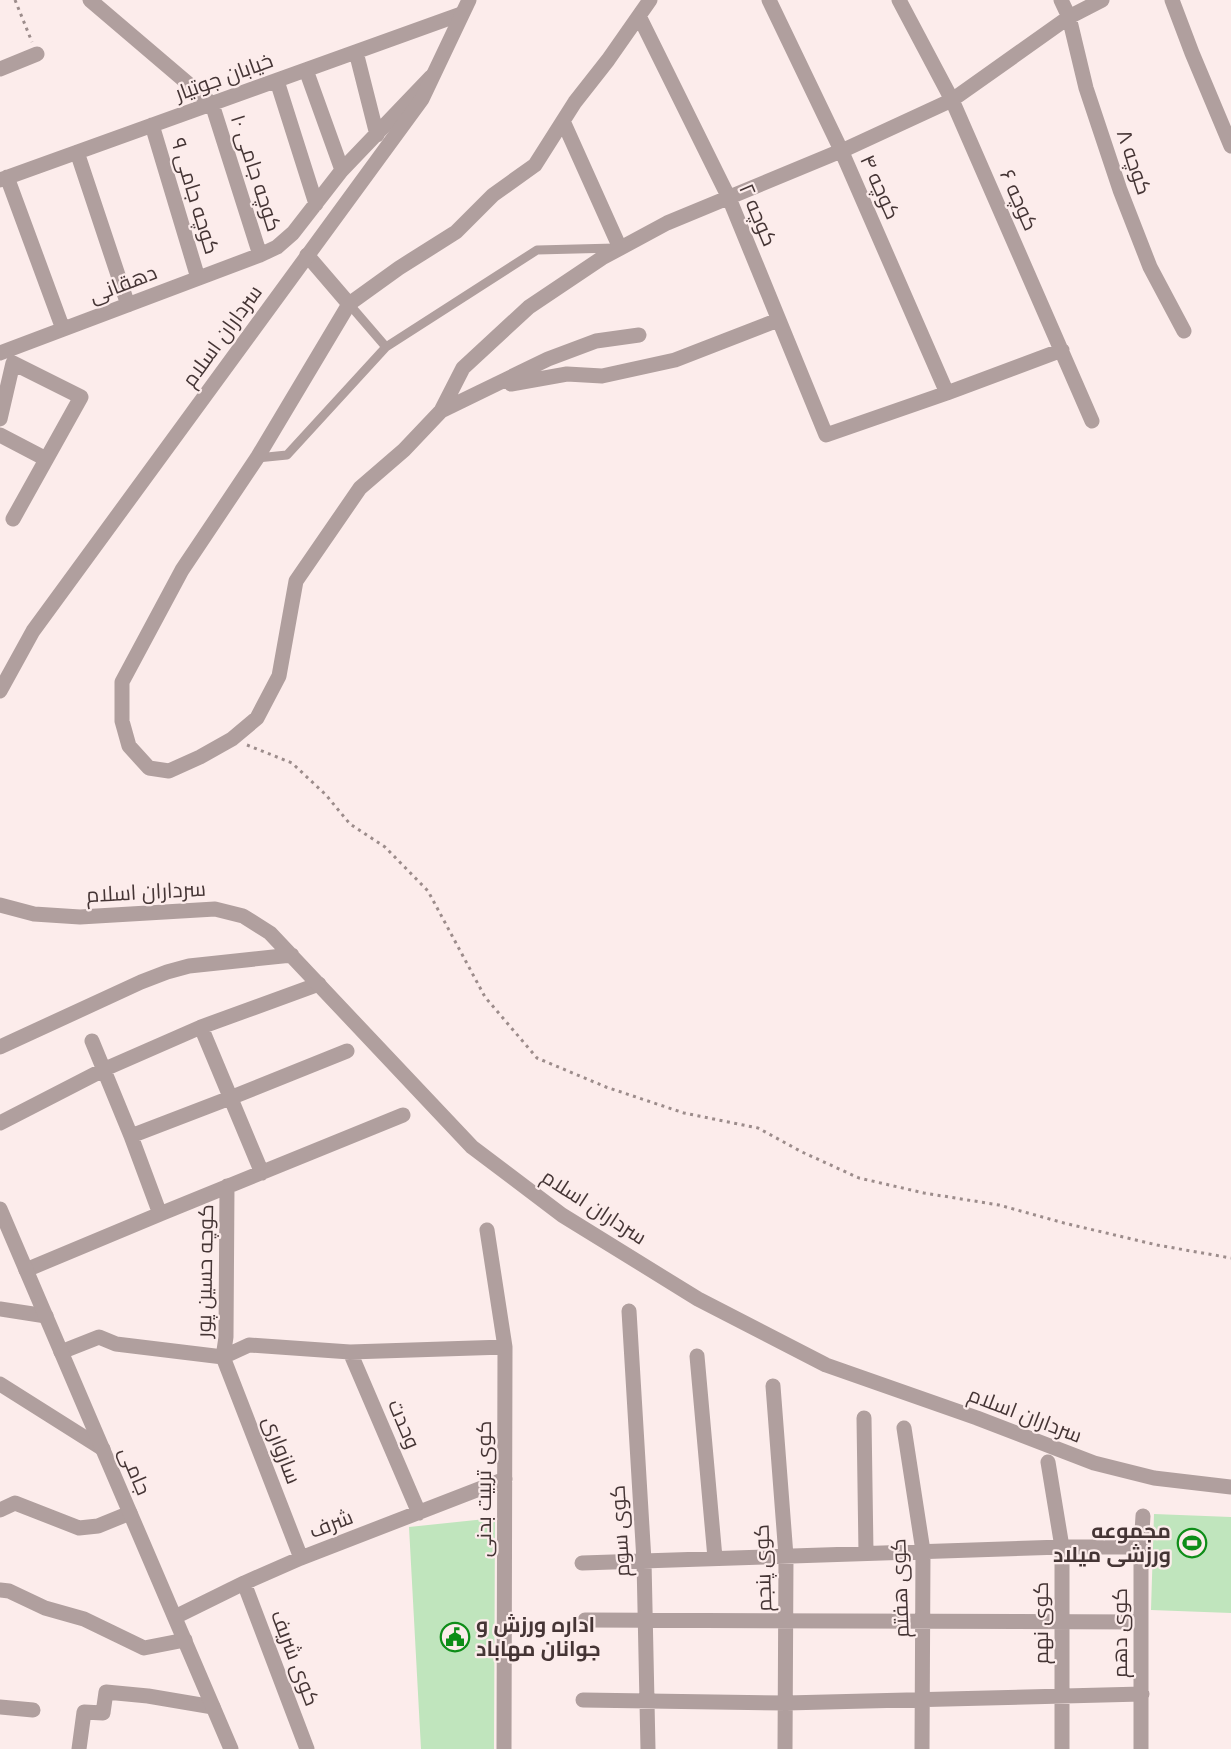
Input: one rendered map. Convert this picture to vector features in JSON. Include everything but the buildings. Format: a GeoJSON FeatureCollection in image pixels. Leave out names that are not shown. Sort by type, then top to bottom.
{"type":"FeatureCollection","features":[{"type":"Feature","properties":{"kind":"street"},"geometry":{"type":"LineString","coordinates":[[90,0],[212,104]]}},
{"type":"Feature","properties":{"kind":"street","name":"سرداران اسلام"},"geometry":{"type":"LineString","coordinates":[[0,691],[33,631],[422,99],[469,0]]}},
{"type":"Feature","properties":{"kind":"street"},"geometry":{"type":"LineString","coordinates":[[650,0],[563,121],[535,165],[493,195],[456,232],[399,268],[349,304],[257,458],[182,570],[122,682],[122,721],[129,746],[149,768],[169,771],[232,740],[257,718],[279,676],[296,581],[360,488],[404,450],[441,411],[463,368],[530,307],[580,272],[667,223],[952,100],[1069,17],[1102,0]]}},
{"type":"Feature","properties":{"kind":"street","name":"کوچه ۴"},"geometry":{"type":"LineString","coordinates":[[769,0],[840,150],[947,393]]}},
{"type":"Feature","properties":{"kind":"street","name":"کوچه ۸"},"geometry":{"type":"LineString","coordinates":[[1061,0],[1069,17],[1086,88],[1120,190],[1150,267],[1184,331]]}},
{"type":"Feature","properties":{"kind":"street"},"geometry":{"type":"LineString","coordinates":[[1172,0],[1231,146]]}},
{"type":"Feature","properties":{"kind":"street","name":"کوچه ۶"},"geometry":{"type":"LineString","coordinates":[[903,1],[952,100],[1092,421]]}},
{"type":"Feature","properties":{"kind":"street","name":"خیابان جوتیار"},"geometry":{"type":"LineString","coordinates":[[3,179],[462,14]]}},
{"type":"Feature","properties":{"kind":"street","name":"کوچه ۲"},"geometry":{"type":"LineString","coordinates":[[639,16],[729,198],[826,435],[947,393]]}},
{"type":"Feature","properties":{"kind":"street"},"geometry":{"type":"LineString","coordinates":[[356,52],[377,135]]}},
{"type":"Feature","properties":{"kind":"street"},"geometry":{"type":"LineString","coordinates":[[0,69],[37,54]]}},
{"type":"Feature","properties":{"kind":"street"},"geometry":{"type":"LineString","coordinates":[[306,70],[342,170]]}},
{"type":"Feature","properties":{"kind":"street","name":"دهقانی"},"geometry":{"type":"LineString","coordinates":[[8,354],[63,329],[277,247],[293,233],[342,170],[433,75]]}},
{"type":"Feature","properties":{"kind":"street"},"geometry":{"type":"LineString","coordinates":[[277,81],[316,204]]}},
{"type":"Feature","properties":{"kind":"street","name":"کوچه جامی ۱۰"},"geometry":{"type":"LineString","coordinates":[[212,104],[260,255]]}},
{"type":"Feature","properties":{"kind":"street"},"geometry":{"type":"LineString","coordinates":[[563,121],[620,248]]}},
{"type":"Feature","properties":{"kind":"street","name":"کوچه جامی ۹"},"geometry":{"type":"LineString","coordinates":[[152,126],[198,278]]}},
{"type":"Feature","properties":{"kind":"street"},"geometry":{"type":"LineString","coordinates":[[77,152],[128,305]]}},
{"type":"Feature","properties":{"kind":"street"},"geometry":{"type":"LineString","coordinates":[[3,179],[63,329]]}},
{"type":"Feature","properties":{"kind":"street"},"geometry":{"type":"LineString","coordinates":[[307,255],[349,304]]}},
{"type":"Feature","properties":{"kind":"street"},"geometry":{"type":"LineString","coordinates":[[493,388],[567,374],[602,376],[675,360],[778,320]]}},
{"type":"Feature","properties":{"kind":"street"},"geometry":{"type":"LineString","coordinates":[[441,411],[493,388],[549,359],[596,341],[639,335]]}},
{"type":"Feature","properties":{"kind":"street"},"geometry":{"type":"LineString","coordinates":[[947,393],[1062,350]]}},
{"type":"Feature","properties":{"kind":"street"},"geometry":{"type":"LineString","coordinates":[[0,419],[8,354],[81,397],[13,519]]}},
{"type":"Feature","properties":{"kind":"street"},"geometry":{"type":"LineString","coordinates":[[0,435],[46,459]]}},
{"type":"Feature","properties":{"kind":"street","name":"سرداران اسلام"},"geometry":{"type":"LineString","coordinates":[[0,905],[34,914],[80,917],[215,909],[243,916],[270,933],[292,955],[472,1146],[562,1215],[698,1299],[826,1365],[977,1418],[1094,1463],[1154,1478],[1231,1487]]}},
{"type":"Feature","properties":{"kind":"street"},"geometry":{"type":"LineString","coordinates":[[0,1047],[167,972],[189,966],[292,955]]}},
{"type":"Feature","properties":{"kind":"street"},"geometry":{"type":"LineString","coordinates":[[0,1123],[105,1069],[201,1027],[319,984]]}},
{"type":"Feature","properties":{"kind":"street"},"geometry":{"type":"LineString","coordinates":[[201,1027],[262,1173]]}},
{"type":"Feature","properties":{"kind":"street"},"geometry":{"type":"LineString","coordinates":[[92,1041],[105,1069],[160,1214]]}},
{"type":"Feature","properties":{"kind":"street"},"geometry":{"type":"LineString","coordinates":[[131,1136],[347,1051]]}},
{"type":"Feature","properties":{"kind":"street","name":"کوچه حسین پور"},"geometry":{"type":"LineString","coordinates":[[26,1270],[403,1114]]}},
{"type":"Feature","properties":{"kind":"street","name":"کوچه حسین پور"},"geometry":{"type":"LineString","coordinates":[[224,1357],[227,1186]]}},
{"type":"Feature","properties":{"kind":"street","name":"جامی"},"geometry":{"type":"LineString","coordinates":[[0,1209],[231,1749]]}},
{"type":"Feature","properties":{"kind":"street","name":"کوی تربیت بدنی"},"geometry":{"type":"LineString","coordinates":[[487,1230],[505,1347],[504,1749]]}},
{"type":"Feature","properties":{"kind":"street"},"geometry":{"type":"LineString","coordinates":[[0,1309],[46,1316]]}},
{"type":"Feature","properties":{"kind":"street","name":"کوی سوم"},"geometry":{"type":"LineString","coordinates":[[629,1311],[644,1561],[648,1749]]}},
{"type":"Feature","properties":{"kind":"street"},"geometry":{"type":"LineString","coordinates":[[61,1352],[99,1337],[116,1344],[224,1357],[249,1345],[350,1352],[505,1347]]}},
{"type":"Feature","properties":{"kind":"street","name":"وحدت"},"geometry":{"type":"LineString","coordinates":[[350,1352],[419,1513]]}},
{"type":"Feature","properties":{"kind":"street"},"geometry":{"type":"LineString","coordinates":[[696,1356],[715,1558]]}},
{"type":"Feature","properties":{"kind":"street","name":"سازواری"},"geometry":{"type":"LineString","coordinates":[[224,1357],[301,1558]]}},
{"type":"Feature","properties":{"kind":"street"},"geometry":{"type":"LineString","coordinates":[[0,1384],[103,1449]]}},
{"type":"Feature","properties":{"kind":"street","name":"کوی پنجم"},"geometry":{"type":"LineString","coordinates":[[773,1386],[786,1556],[785,1749]]}},
{"type":"Feature","properties":{"kind":"street"},"geometry":{"type":"LineString","coordinates":[[864,1418],[866,1553]]}},
{"type":"Feature","properties":{"kind":"street","name":"کوی هفتم"},"geometry":{"type":"LineString","coordinates":[[904,1428],[923,1551],[922,1749]]}},
{"type":"Feature","properties":{"kind":"street","name":"کوی نهم"},"geometry":{"type":"LineString","coordinates":[[1048,1462],[1062,1547],[1062,1749]]}},
{"type":"Feature","properties":{"kind":"street","name":"شرف"},"geometry":{"type":"LineString","coordinates":[[175,1617],[244,1582],[301,1558],[504,1479]]}},
{"type":"Feature","properties":{"kind":"street"},"geometry":{"type":"LineString","coordinates":[[0,1510],[15,1503],[79,1528],[98,1526],[130,1514]]}},
{"type":"Feature","properties":{"kind":"street","name":"کوی دهم"},"geometry":{"type":"LineString","coordinates":[[1141,1749],[1143,1516]]}},
{"type":"Feature","properties":{"kind":"street"},"geometry":{"type":"LineString","coordinates":[[582,1563],[1062,1547],[1141,1547]]}},
{"type":"Feature","properties":{"kind":"street","name":"کوی شریف"},"geometry":{"type":"LineString","coordinates":[[244,1582],[307,1749]]}},
{"type":"Feature","properties":{"kind":"street"},"geometry":{"type":"LineString","coordinates":[[0,1590],[45,1608],[84,1619],[144,1648],[185,1640]]}},
{"type":"Feature","properties":{"kind":"street"},"geometry":{"type":"LineString","coordinates":[[585,1620],[1141,1622]]}},
{"type":"Feature","properties":{"kind":"street"},"geometry":{"type":"LineString","coordinates":[[79,1749],[84,1712],[102,1713],[106,1692],[148,1696],[213,1707]]}},
{"type":"Feature","properties":{"kind":"street"},"geometry":{"type":"LineString","coordinates":[[583,1700],[786,1703],[1142,1694]]}},
{"type":"Feature","properties":{"kind":"street"},"geometry":{"type":"LineString","coordinates":[[0,1707],[33,1710]]}},
{"type":"Feature","properties":{"kind":"lane"},"geometry":{"type":"LineString","coordinates":[[257,458],[287,455],[386,347],[537,250],[620,248]]}},
{"type":"Feature","properties":{"kind":"lane"},"geometry":{"type":"LineString","coordinates":[[349,304],[386,347]]}},
{"type":"Feature","properties":{"kind":"path"},"geometry":{"type":"LineString","coordinates":[[15,0],[37,54]]}},
{"type":"Feature","properties":{"kind":"path"},"geometry":{"type":"LineString","coordinates":[[232,740],[292,763],[326,795],[350,824],[385,847],[428,891],[485,997],[537,1058],[606,1087],[684,1113],[759,1128],[802,1152],[859,1178],[924,1193],[999,1205],[1157,1245],[1231,1258]]}},
{"type":"Feature","properties":{"kind":"place","name":"مجموعه ورزشی میلاد"},"geometry":{"type":"Point","coordinates":[1192,1543]}},
{"type":"Feature","properties":{"kind":"place","name":"اداره ورزش و جوانان مهاباد"},"geometry":{"type":"Point","coordinates":[455,1637]}}]}
